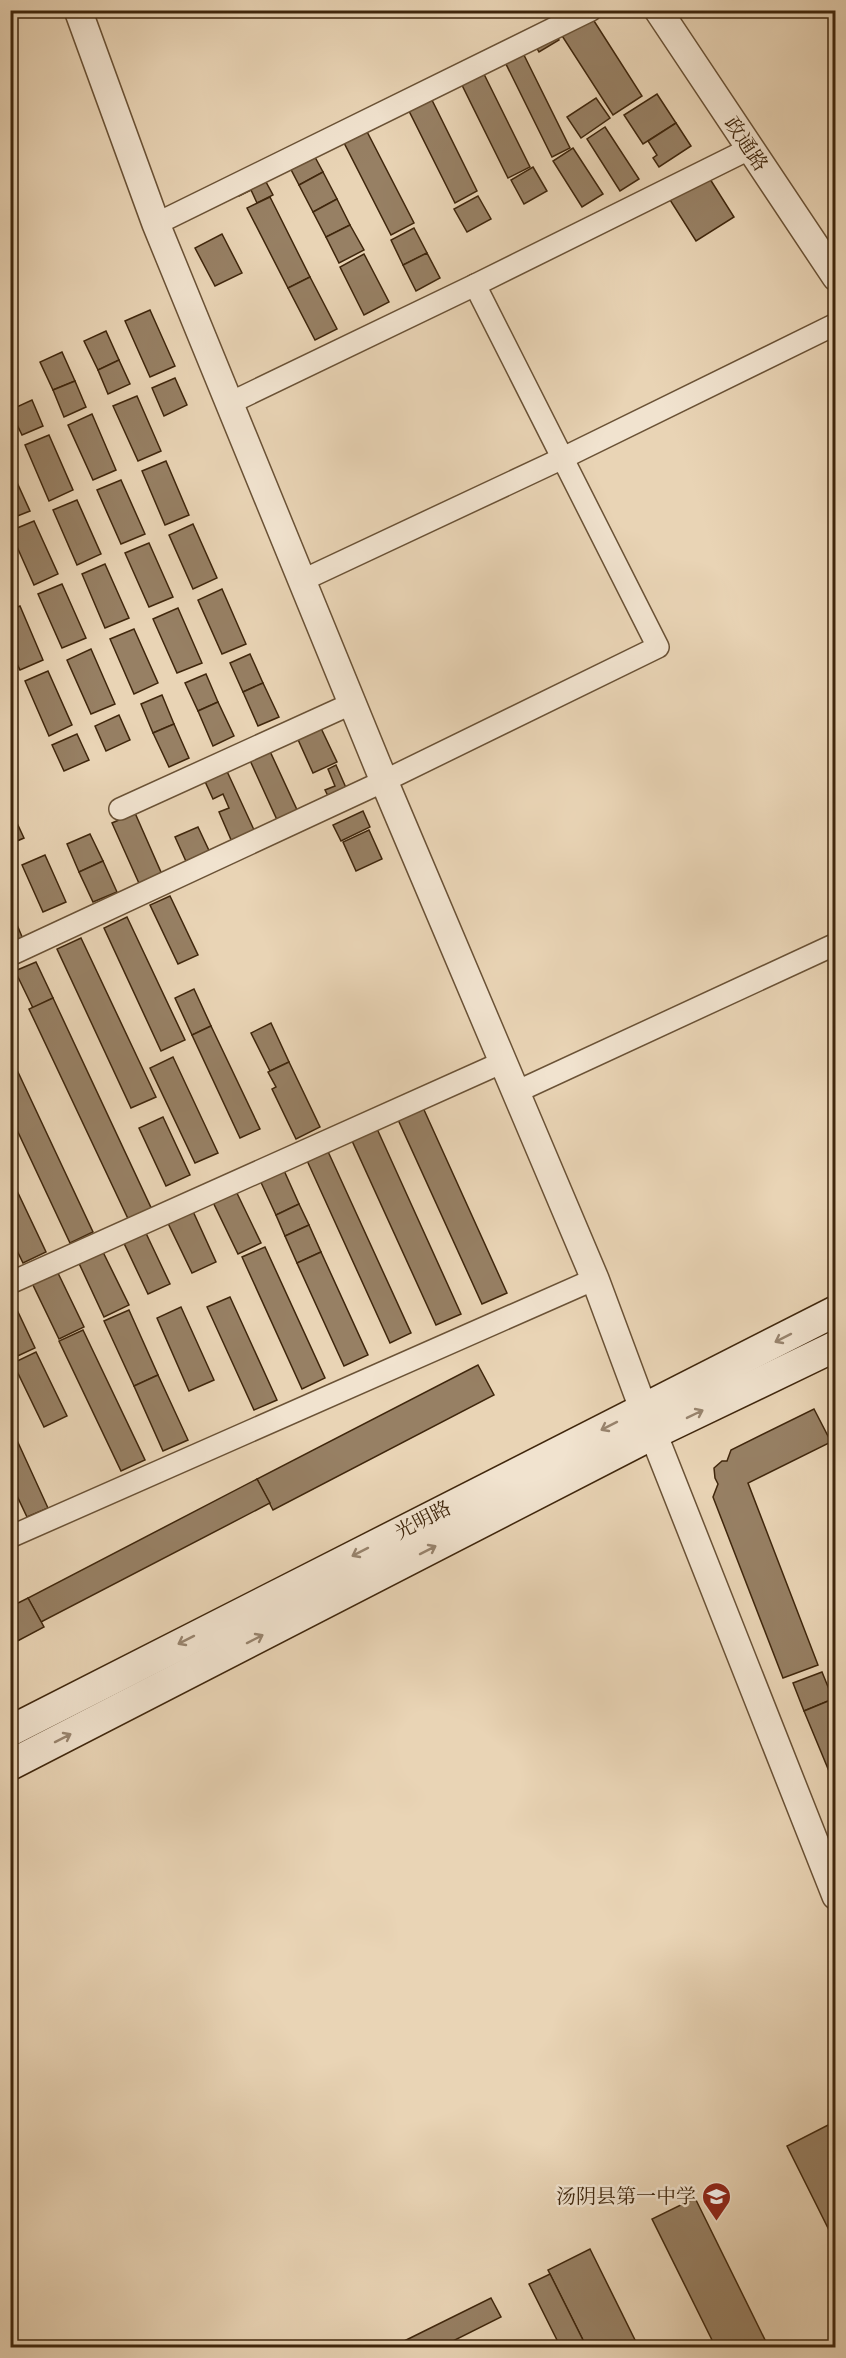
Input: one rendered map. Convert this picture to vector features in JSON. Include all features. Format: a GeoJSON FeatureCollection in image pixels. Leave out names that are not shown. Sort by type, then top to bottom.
{"type":"FeatureCollection","features":[{"type":"Feature","properties":{"kind":"main road","name":"光明路"},"geometry":{"type":"LineString","coordinates":[[10,1765],[648,1421],[836,1311]]}},
{"type":"Feature","properties":{"kind":"main road","name":"光明路"},"geometry":{"type":"LineString","coordinates":[[10,1731],[648,1421],[836,1346]]}},
{"type":"Feature","properties":{"kind":"street"},"geometry":{"type":"LineString","coordinates":[[78,10],[156,224],[384,781],[514,1093],[595,1279],[648,1421],[836,1896]]}},
{"type":"Feature","properties":{"kind":"street"},"geometry":{"type":"LineString","coordinates":[[156,224],[591,10]]}},
{"type":"Feature","properties":{"kind":"street","name":"政通路"},"geometry":{"type":"LineString","coordinates":[[661,12],[749,149],[836,277]]}},
{"type":"Feature","properties":{"kind":"street"},"geometry":{"type":"LineString","coordinates":[[230,403],[476,285],[749,149]]}},
{"type":"Feature","properties":{"kind":"street"},"geometry":{"type":"LineString","coordinates":[[10,955],[384,781],[658,647],[476,285]]}},
{"type":"Feature","properties":{"kind":"street"},"geometry":{"type":"LineString","coordinates":[[301,581],[563,458],[836,324]]}},
{"type":"Feature","properties":{"kind":"street"},"geometry":{"type":"LineString","coordinates":[[120,809],[353,703]]}},
{"type":"Feature","properties":{"kind":"street"},"geometry":{"type":"LineString","coordinates":[[514,1093],[836,944]]}},
{"type":"Feature","properties":{"kind":"street"},"geometry":{"type":"LineString","coordinates":[[10,1283],[502,1062]]}},
{"type":"Feature","properties":{"kind":"street"},"geometry":{"type":"LineString","coordinates":[[10,1537],[595,1279]]}},
{"type":"Feature","properties":{"kind":"building"},"geometry":{"type":"Polygon","coordinates":[[[587,10],[642,96],[613,115],[557,28],[587,10]]]}},
{"type":"Feature","properties":{"kind":"building"},"geometry":{"type":"Polygon","coordinates":[[[552,26],[559,40],[539,52],[531,38],[552,26]]]}},
{"type":"Feature","properties":{"kind":"building"},"geometry":{"type":"Polygon","coordinates":[[[518,43],[570,148],[552,157],[500,52],[518,43]]]}},
{"type":"Feature","properties":{"kind":"building"},"geometry":{"type":"Polygon","coordinates":[[[478,62],[530,167],[508,178],[456,73],[478,62]]]}},
{"type":"Feature","properties":{"kind":"building"},"geometry":{"type":"Polygon","coordinates":[[[425,86],[477,191],[455,203],[402,97],[425,86]]]}},
{"type":"Feature","properties":{"kind":"building"},"geometry":{"type":"Polygon","coordinates":[[[657,94],[676,123],[643,144],[624,115],[657,94]]]}},
{"type":"Feature","properties":{"kind":"building"},"geometry":{"type":"Polygon","coordinates":[[[596,98],[610,118],[581,138],[567,117],[596,98]]]}},
{"type":"Feature","properties":{"kind":"building"},"geometry":{"type":"Polygon","coordinates":[[[361,120],[414,223],[391,235],[338,131],[361,120]]]}},
{"type":"Feature","properties":{"kind":"building"},"geometry":{"type":"Polygon","coordinates":[[[676,123],[691,146],[659,167],[653,158],[657,155],[648,141],[676,123]]]}},
{"type":"Feature","properties":{"kind":"building"},"geometry":{"type":"Polygon","coordinates":[[[605,127],[639,179],[620,191],[587,139],[605,127]]]}},
{"type":"Feature","properties":{"kind":"building"},"geometry":{"type":"Polygon","coordinates":[[[309,146],[323,172],[299,185],[285,158],[309,146]]]}},
{"type":"Feature","properties":{"kind":"building"},"geometry":{"type":"Polygon","coordinates":[[[573,148],[603,194],[582,207],[553,161],[573,148]]]}},
{"type":"Feature","properties":{"kind":"building"},"geometry":{"type":"Polygon","coordinates":[[[533,167],[547,191],[524,204],[511,180],[533,167]]]}},
{"type":"Feature","properties":{"kind":"building"},"geometry":{"type":"Polygon","coordinates":[[[703,168],[734,217],[696,241],[665,192],[703,168]]]}},
{"type":"Feature","properties":{"kind":"building"},"geometry":{"type":"Polygon","coordinates":[[[259,169],[273,195],[257,203],[251,190],[239,196],[232,182],[259,169]]]}},
{"type":"Feature","properties":{"kind":"building"},"geometry":{"type":"Polygon","coordinates":[[[323,172],[337,199],[313,212],[299,185],[323,172]]]}},
{"type":"Feature","properties":{"kind":"building"},"geometry":{"type":"Polygon","coordinates":[[[478,196],[491,219],[467,232],[454,209],[478,196]]]}},
{"type":"Feature","properties":{"kind":"building"},"geometry":{"type":"Polygon","coordinates":[[[270,197],[310,277],[288,288],[247,208],[270,197]]]}},
{"type":"Feature","properties":{"kind":"building"},"geometry":{"type":"Polygon","coordinates":[[[337,199],[350,225],[326,237],[313,212],[337,199]]]}},
{"type":"Feature","properties":{"kind":"building"},"geometry":{"type":"Polygon","coordinates":[[[350,225],[364,250],[339,263],[326,237],[350,225]]]}},
{"type":"Feature","properties":{"kind":"building"},"geometry":{"type":"Polygon","coordinates":[[[414,228],[427,253],[403,265],[391,240],[414,228]]]}},
{"type":"Feature","properties":{"kind":"building"},"geometry":{"type":"Polygon","coordinates":[[[222,234],[242,273],[215,286],[195,248],[222,234]]]}},
{"type":"Feature","properties":{"kind":"building"},"geometry":{"type":"Polygon","coordinates":[[[427,253],[440,278],[416,291],[403,265],[427,253]]]}},
{"type":"Feature","properties":{"kind":"building"},"geometry":{"type":"Polygon","coordinates":[[[364,254],[389,302],[364,315],[340,267],[364,254]]]}},
{"type":"Feature","properties":{"kind":"building"},"geometry":{"type":"Polygon","coordinates":[[[310,277],[337,329],[315,340],[288,288],[310,277]]]}},
{"type":"Feature","properties":{"kind":"building"},"geometry":{"type":"Polygon","coordinates":[[[150,310],[175,366],[150,377],[125,321],[150,310]]]}},
{"type":"Feature","properties":{"kind":"building"},"geometry":{"type":"Polygon","coordinates":[[[106,331],[119,360],[98,370],[84,341],[106,331]]]}},
{"type":"Feature","properties":{"kind":"building"},"geometry":{"type":"Polygon","coordinates":[[[62,352],[75,381],[53,390],[40,362],[62,352]]]}},
{"type":"Feature","properties":{"kind":"building"},"geometry":{"type":"Polygon","coordinates":[[[119,360],[130,384],[108,394],[98,370],[119,360]]]}},
{"type":"Feature","properties":{"kind":"building"},"geometry":{"type":"Polygon","coordinates":[[[175,378],[187,405],[164,416],[152,388],[175,378]]]}},
{"type":"Feature","properties":{"kind":"building"},"geometry":{"type":"Polygon","coordinates":[[[75,381],[86,407],[64,417],[53,390],[75,381]]]}},
{"type":"Feature","properties":{"kind":"building"},"geometry":{"type":"Polygon","coordinates":[[[137,396],[161,451],[138,461],[113,406],[137,396]]]}},
{"type":"Feature","properties":{"kind":"building"},"geometry":{"type":"Polygon","coordinates":[[[32,400],[43,426],[22,435],[10,410],[32,400]]]}},
{"type":"Feature","properties":{"kind":"building"},"geometry":{"type":"Polygon","coordinates":[[[92,414],[116,470],[93,480],[68,425],[92,414]]]}},
{"type":"Feature","properties":{"kind":"building"},"geometry":{"type":"Polygon","coordinates":[[[49,435],[73,490],[49,501],[25,445],[49,435]]]}},
{"type":"Feature","properties":{"kind":"building"},"geometry":{"type":"Polygon","coordinates":[[[166,461],[189,515],[165,525],[142,471],[166,461]]]}},
{"type":"Feature","properties":{"kind":"building"},"geometry":{"type":"Polygon","coordinates":[[[10,467],[30,511],[10,519],[10,467]]]}},
{"type":"Feature","properties":{"kind":"building"},"geometry":{"type":"Polygon","coordinates":[[[121,480],[145,534],[121,544],[97,490],[121,480]]]}},
{"type":"Feature","properties":{"kind":"building"},"geometry":{"type":"Polygon","coordinates":[[[77,500],[101,554],[77,565],[53,510],[77,500]]]}},
{"type":"Feature","properties":{"kind":"building"},"geometry":{"type":"Polygon","coordinates":[[[34,521],[58,574],[34,585],[10,531],[34,521]]]}},
{"type":"Feature","properties":{"kind":"building"},"geometry":{"type":"Polygon","coordinates":[[[193,524],[217,578],[193,589],[169,535],[193,524]]]}},
{"type":"Feature","properties":{"kind":"building"},"geometry":{"type":"Polygon","coordinates":[[[149,543],[173,597],[149,607],[125,553],[149,543]]]}},
{"type":"Feature","properties":{"kind":"building"},"geometry":{"type":"Polygon","coordinates":[[[105,564],[129,618],[105,628],[82,574],[105,564]]]}},
{"type":"Feature","properties":{"kind":"building"},"geometry":{"type":"Polygon","coordinates":[[[10,584],[16,596],[10,598],[10,584]]]}},
{"type":"Feature","properties":{"kind":"building"},"geometry":{"type":"Polygon","coordinates":[[[62,584],[86,638],[62,648],[38,594],[62,584]]]}},
{"type":"Feature","properties":{"kind":"building"},"geometry":{"type":"Polygon","coordinates":[[[222,589],[246,644],[222,654],[198,600],[222,589]]]}},
{"type":"Feature","properties":{"kind":"building"},"geometry":{"type":"Polygon","coordinates":[[[20,606],[43,660],[20,670],[10,649],[10,610],[20,606]]]}},
{"type":"Feature","properties":{"kind":"building"},"geometry":{"type":"Polygon","coordinates":[[[178,608],[202,663],[177,673],[153,619],[178,608]]]}},
{"type":"Feature","properties":{"kind":"building"},"geometry":{"type":"Polygon","coordinates":[[[134,629],[158,683],[134,694],[110,639],[134,629]]]}},
{"type":"Feature","properties":{"kind":"building"},"geometry":{"type":"Polygon","coordinates":[[[91,649],[115,704],[91,714],[67,660],[91,649]]]}},
{"type":"Feature","properties":{"kind":"building"},"geometry":{"type":"Polygon","coordinates":[[[250,654],[263,683],[243,692],[230,663],[250,654]]]}},
{"type":"Feature","properties":{"kind":"building"},"geometry":{"type":"Polygon","coordinates":[[[48,671],[72,725],[49,736],[25,681],[48,671]]]}},
{"type":"Feature","properties":{"kind":"building"},"geometry":{"type":"Polygon","coordinates":[[[206,674],[218,702],[198,711],[185,683],[206,674]]]}},
{"type":"Feature","properties":{"kind":"building"},"geometry":{"type":"Polygon","coordinates":[[[263,683],[279,717],[258,726],[243,692],[263,683]]]}},
{"type":"Feature","properties":{"kind":"building"},"geometry":{"type":"Polygon","coordinates":[[[162,695],[174,724],[153,733],[141,704],[162,695]]]}},
{"type":"Feature","properties":{"kind":"building"},"geometry":{"type":"Polygon","coordinates":[[[218,702],[234,736],[213,746],[198,711],[218,702]]]}},
{"type":"Feature","properties":{"kind":"building"},"geometry":{"type":"Polygon","coordinates":[[[10,705],[16,717],[10,720],[10,705]]]}},
{"type":"Feature","properties":{"kind":"building"},"geometry":{"type":"Polygon","coordinates":[[[119,715],[130,740],[106,751],[95,726],[119,715]]]}},
{"type":"Feature","properties":{"kind":"building"},"geometry":{"type":"Polygon","coordinates":[[[174,724],[189,758],[169,767],[153,733],[174,724]]]}},
{"type":"Feature","properties":{"kind":"building"},"geometry":{"type":"Polygon","coordinates":[[[319,724],[337,762],[313,773],[296,735],[319,724]]]}},
{"type":"Feature","properties":{"kind":"building"},"geometry":{"type":"Polygon","coordinates":[[[77,734],[89,760],[64,771],[52,745],[77,734]]]}},
{"type":"Feature","properties":{"kind":"building"},"geometry":{"type":"Polygon","coordinates":[[[268,747],[298,812],[278,822],[248,756],[268,747]]]}},
{"type":"Feature","properties":{"kind":"building"},"geometry":{"type":"Polygon","coordinates":[[[336,765],[347,790],[329,798],[325,790],[335,786],[328,769],[336,765]]]}},
{"type":"Feature","properties":{"kind":"building"},"geometry":{"type":"Polygon","coordinates":[[[225,767],[255,832],[232,842],[219,812],[229,808],[223,794],[213,799],[203,777],[225,767]]]}},
{"type":"Feature","properties":{"kind":"building"},"geometry":{"type":"Polygon","coordinates":[[[10,808],[24,838],[10,844],[10,808]]]}},
{"type":"Feature","properties":{"kind":"building"},"geometry":{"type":"Polygon","coordinates":[[[363,811],[370,827],[341,841],[333,825],[363,811]]]}},
{"type":"Feature","properties":{"kind":"building"},"geometry":{"type":"Polygon","coordinates":[[[135,813],[164,879],[142,890],[112,823],[135,813]]]}},
{"type":"Feature","properties":{"kind":"building"},"geometry":{"type":"Polygon","coordinates":[[[198,827],[212,857],[189,868],[175,837],[198,827]]]}},
{"type":"Feature","properties":{"kind":"building"},"geometry":{"type":"Polygon","coordinates":[[[369,830],[382,859],[356,871],[343,842],[369,830]]]}},
{"type":"Feature","properties":{"kind":"building"},"geometry":{"type":"Polygon","coordinates":[[[90,834],[103,861],[79,872],[67,844],[90,834]]]}},
{"type":"Feature","properties":{"kind":"building"},"geometry":{"type":"Polygon","coordinates":[[[45,855],[66,902],[43,912],[22,865],[45,855]]]}},
{"type":"Feature","properties":{"kind":"building"},"geometry":{"type":"Polygon","coordinates":[[[103,861],[117,892],[93,902],[79,872],[103,861]]]}},
{"type":"Feature","properties":{"kind":"building"},"geometry":{"type":"Polygon","coordinates":[[[170,896],[198,955],[178,964],[150,905],[170,896]]]}},
{"type":"Feature","properties":{"kind":"building"},"geometry":{"type":"Polygon","coordinates":[[[12,913],[23,939],[10,944],[10,914],[12,913]]]}},
{"type":"Feature","properties":{"kind":"building"},"geometry":{"type":"Polygon","coordinates":[[[127,917],[185,1040],[161,1051],[104,928],[127,917]]]}},
{"type":"Feature","properties":{"kind":"building"},"geometry":{"type":"Polygon","coordinates":[[[81,938],[156,1097],[131,1108],[57,949],[81,938]]]}},
{"type":"Feature","properties":{"kind":"building"},"geometry":{"type":"Polygon","coordinates":[[[36,962],[53,998],[33,1008],[15,971],[36,962]]]}},
{"type":"Feature","properties":{"kind":"building"},"geometry":{"type":"Polygon","coordinates":[[[194,989],[211,1026],[192,1035],[175,998],[194,989]]]}},
{"type":"Feature","properties":{"kind":"building"},"geometry":{"type":"Polygon","coordinates":[[[53,998],[154,1214],[131,1225],[29,1009],[53,998]]]}},
{"type":"Feature","properties":{"kind":"building"},"geometry":{"type":"Polygon","coordinates":[[[271,1023],[289,1062],[270,1071],[251,1033],[271,1023]]]}},
{"type":"Feature","properties":{"kind":"building"},"geometry":{"type":"Polygon","coordinates":[[[211,1026],[260,1129],[240,1138],[192,1035],[211,1026]]]}},
{"type":"Feature","properties":{"kind":"building"},"geometry":{"type":"Polygon","coordinates":[[[10,1055],[93,1232],[70,1243],[10,1115],[10,1055]]]}},
{"type":"Feature","properties":{"kind":"building"},"geometry":{"type":"Polygon","coordinates":[[[173,1057],[218,1153],[195,1163],[150,1068],[173,1057]]]}},
{"type":"Feature","properties":{"kind":"building"},"geometry":{"type":"Polygon","coordinates":[[[289,1062],[320,1127],[296,1139],[272,1089],[276,1087],[268,1072],[289,1062]]]}},
{"type":"Feature","properties":{"kind":"building"},"geometry":{"type":"Polygon","coordinates":[[[420,1101],[507,1293],[482,1304],[395,1113],[420,1101]]]}},
{"type":"Feature","properties":{"kind":"building"},"geometry":{"type":"Polygon","coordinates":[[[163,1117],[190,1175],[166,1186],[139,1128],[163,1117]]]}},
{"type":"Feature","properties":{"kind":"building"},"geometry":{"type":"Polygon","coordinates":[[[373,1120],[461,1314],[436,1325],[348,1132],[373,1120]]]}},
{"type":"Feature","properties":{"kind":"building"},"geometry":{"type":"Polygon","coordinates":[[[325,1145],[411,1333],[390,1343],[304,1154],[325,1145]]]}},
{"type":"Feature","properties":{"kind":"building"},"geometry":{"type":"Polygon","coordinates":[[[282,1166],[299,1204],[276,1215],[258,1176],[282,1166]]]}},
{"type":"Feature","properties":{"kind":"building"},"geometry":{"type":"Polygon","coordinates":[[[10,1176],[46,1252],[23,1263],[10,1236],[10,1176]]]}},
{"type":"Feature","properties":{"kind":"building"},"geometry":{"type":"Polygon","coordinates":[[[234,1187],[261,1243],[238,1254],[211,1198],[234,1187]]]}},
{"type":"Feature","properties":{"kind":"building"},"geometry":{"type":"Polygon","coordinates":[[[299,1204],[309,1225],[285,1236],[276,1215],[299,1204]]]}},
{"type":"Feature","properties":{"kind":"building"},"geometry":{"type":"Polygon","coordinates":[[[191,1207],[216,1262],[192,1273],[166,1219],[191,1207]]]}},
{"type":"Feature","properties":{"kind":"building"},"geometry":{"type":"Polygon","coordinates":[[[309,1225],[321,1252],[297,1263],[285,1236],[309,1225]]]}},
{"type":"Feature","properties":{"kind":"building"},"geometry":{"type":"Polygon","coordinates":[[[144,1229],[170,1284],[148,1294],[122,1239],[144,1229]]]}},
{"type":"Feature","properties":{"kind":"building"},"geometry":{"type":"Polygon","coordinates":[[[265,1247],[325,1378],[302,1389],[242,1257],[265,1247]]]}},
{"type":"Feature","properties":{"kind":"building"},"geometry":{"type":"Polygon","coordinates":[[[101,1248],[129,1305],[104,1317],[77,1259],[101,1248]]]}},
{"type":"Feature","properties":{"kind":"building"},"geometry":{"type":"Polygon","coordinates":[[[321,1252],[368,1355],[344,1366],[297,1263],[321,1252]]]}},
{"type":"Feature","properties":{"kind":"building"},"geometry":{"type":"Polygon","coordinates":[[[57,1271],[84,1327],[59,1339],[32,1283],[57,1271]]]}},
{"type":"Feature","properties":{"kind":"building"},"geometry":{"type":"Polygon","coordinates":[[[10,1295],[35,1348],[11,1359],[10,1358],[10,1295]]]}},
{"type":"Feature","properties":{"kind":"building"},"geometry":{"type":"Polygon","coordinates":[[[230,1297],[277,1400],[254,1410],[207,1307],[230,1297]]]}},
{"type":"Feature","properties":{"kind":"building"},"geometry":{"type":"Polygon","coordinates":[[[181,1307],[214,1380],[189,1391],[157,1318],[181,1307]]]}},
{"type":"Feature","properties":{"kind":"building"},"geometry":{"type":"Polygon","coordinates":[[[129,1310],[158,1375],[134,1386],[104,1321],[129,1310]]]}},
{"type":"Feature","properties":{"kind":"building"},"geometry":{"type":"Polygon","coordinates":[[[83,1330],[145,1460],[121,1471],[59,1341],[83,1330]]]}},
{"type":"Feature","properties":{"kind":"building"},"geometry":{"type":"Polygon","coordinates":[[[36,1352],[67,1416],[44,1427],[13,1363],[36,1352]]]}},
{"type":"Feature","properties":{"kind":"building"},"geometry":{"type":"Polygon","coordinates":[[[478,1365],[494,1395],[273,1510],[257,1479],[478,1365]]]}},
{"type":"Feature","properties":{"kind":"building"},"geometry":{"type":"Polygon","coordinates":[[[158,1375],[188,1440],[163,1451],[134,1386],[158,1375]]]}},
{"type":"Feature","properties":{"kind":"building"},"geometry":{"type":"Polygon","coordinates":[[[814,1409],[831,1442],[748,1483],[818,1665],[783,1678],[713,1497],[718,1484],[714,1468],[722,1461],[727,1461],[731,1450],[814,1409]]]}},
{"type":"Feature","properties":{"kind":"building"},"geometry":{"type":"Polygon","coordinates":[[[10,1425],[48,1508],[27,1517],[10,1481],[10,1425]]]}},
{"type":"Feature","properties":{"kind":"building"},"geometry":{"type":"Polygon","coordinates":[[[257,1479],[270,1503],[41,1622],[28,1598],[257,1479]]]}},
{"type":"Feature","properties":{"kind":"building"},"geometry":{"type":"Polygon","coordinates":[[[28,1598],[44,1627],[10,1645],[10,1607],[28,1598]]]}},
{"type":"Feature","properties":{"kind":"building"},"geometry":{"type":"Polygon","coordinates":[[[822,1672],[833,1699],[804,1711],[793,1683],[822,1672]]]}},
{"type":"Feature","properties":{"kind":"building"},"geometry":{"type":"Polygon","coordinates":[[[833,1699],[836,1704],[836,1788],[804,1711],[833,1699]]]}},
{"type":"Feature","properties":{"kind":"building"},"geometry":{"type":"Polygon","coordinates":[[[834,2122],[836,2232],[831,2234],[787,2146],[834,2122]]]}},
{"type":"Feature","properties":{"kind":"building"},"geometry":{"type":"Polygon","coordinates":[[[695,2198],[769,2348],[716,2348],[652,2219],[695,2198]]]}},
{"type":"Feature","properties":{"kind":"building"},"geometry":{"type":"Polygon","coordinates":[[[590,2249],[639,2348],[587,2348],[548,2270],[590,2249]]]}},
{"type":"Feature","properties":{"kind":"building"},"geometry":{"type":"Polygon","coordinates":[[[550,2274],[587,2348],[561,2348],[529,2284],[550,2274]]]}},
{"type":"Feature","properties":{"kind":"building"},"geometry":{"type":"Polygon","coordinates":[[[491,2298],[501,2317],[439,2348],[390,2348],[491,2298]]]}},
{"type":"Feature","properties":{"kind":"place","name":"汤阴县第一中学"},"geometry":{"type":"Point","coordinates":[717,2222]}}]}
